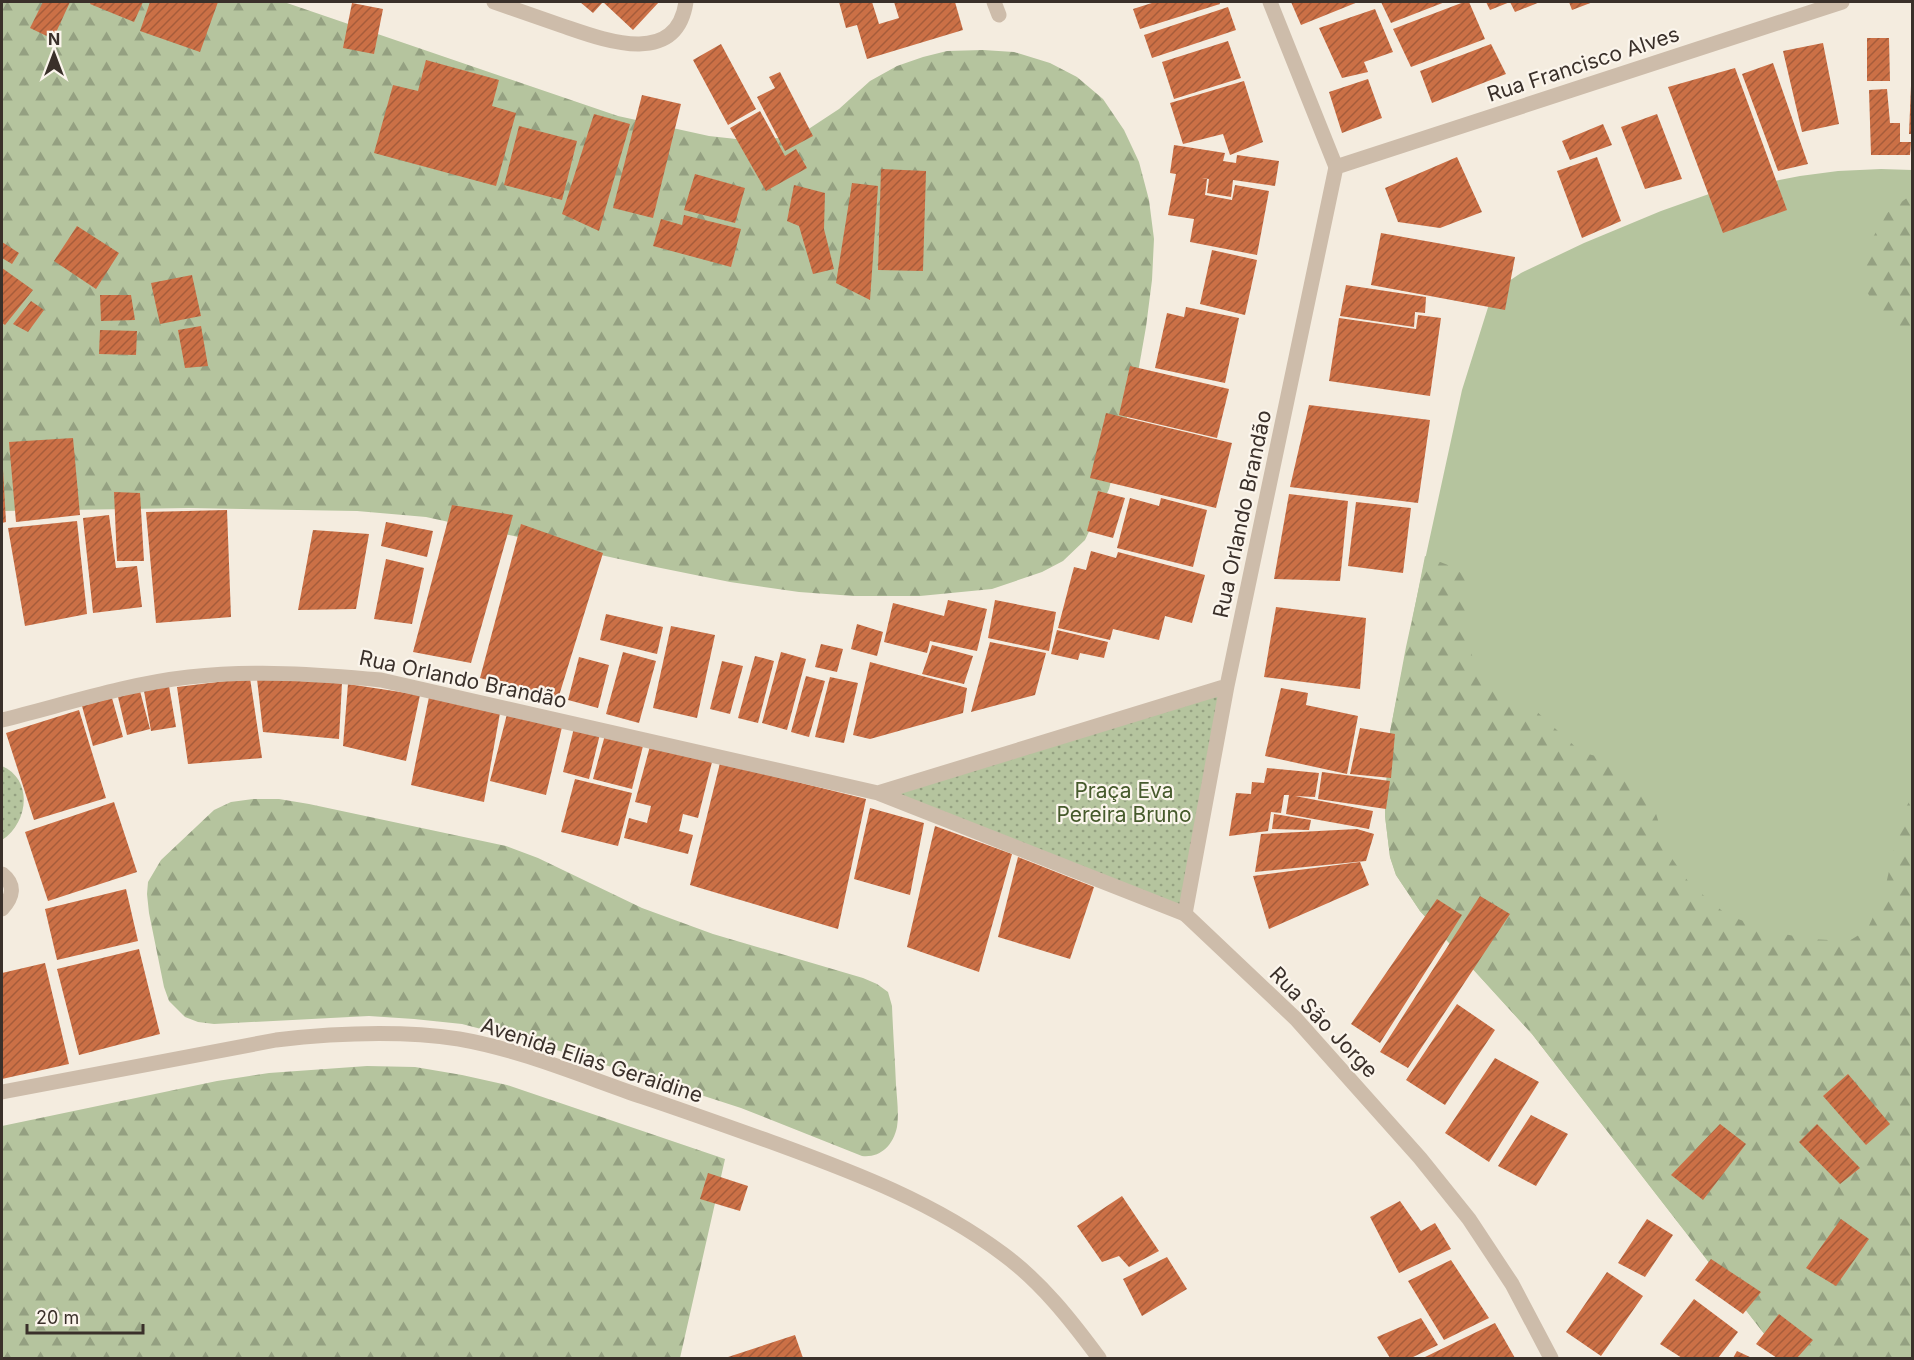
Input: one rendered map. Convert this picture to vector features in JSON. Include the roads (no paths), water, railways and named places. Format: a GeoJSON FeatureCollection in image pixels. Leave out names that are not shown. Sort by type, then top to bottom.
{"type":"FeatureCollection","features":[{"type":"Feature","properties":{"kind":"street"},"geometry":{"type":"LineString","coordinates":[[494,2],[609,42],[635,45],[664,38],[679,23],[686,2]]}},
{"type":"Feature","properties":{"kind":"street"},"geometry":{"type":"LineString","coordinates":[[1270,2],[1336,167]]}},
{"type":"Feature","properties":{"kind":"street","name":"Rua Francisco Alves"},"geometry":{"type":"LineString","coordinates":[[1336,167],[1842,2]]}},
{"type":"Feature","properties":{"kind":"street","name":"Rua Orlando Brandão"},"geometry":{"type":"LineString","coordinates":[[1227,686],[1336,167]]}},
{"type":"Feature","properties":{"kind":"street","name":"Rua Orlando Brandão"},"geometry":{"type":"LineString","coordinates":[[2,720],[138,686],[187,677],[238,673],[310,673],[381,680],[878,794],[1185,914]]}},
{"type":"Feature","properties":{"kind":"street"},"geometry":{"type":"LineString","coordinates":[[878,794],[1227,686],[1185,914]]}},
{"type":"Feature","properties":{"kind":"street"},"geometry":{"type":"LineString","coordinates":[[2,874],[10,883],[12,896],[2,909]]}},
{"type":"Feature","properties":{"kind":"street","name":"Rua São Jorge"},"geometry":{"type":"LineString","coordinates":[[1185,914],[1296,1018],[1420,1158],[1469,1219],[1506,1274],[1551,1359]]}},
{"type":"Feature","properties":{"kind":"street","name":"Avenida Elias Geraidine"},"geometry":{"type":"LineString","coordinates":[[2,1092],[276,1040],[321,1035],[411,1034],[459,1040],[509,1050],[867,1177],[936,1211],[1005,1255],[1036,1282],[1070,1319],[1099,1359]]}},
{"type":"Feature","properties":{"kind":"park label","name":"Praça Eva Pereira Bruno"},"geometry":{"type":"Point","coordinates":[1124,802]}}]}
